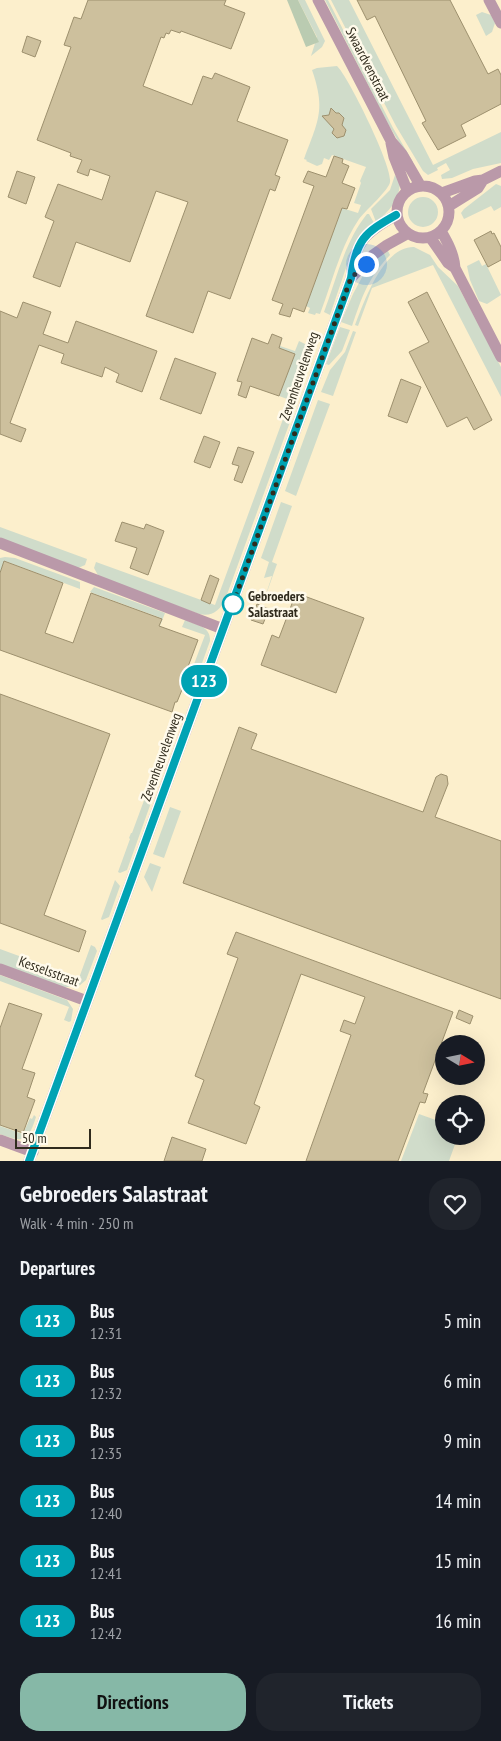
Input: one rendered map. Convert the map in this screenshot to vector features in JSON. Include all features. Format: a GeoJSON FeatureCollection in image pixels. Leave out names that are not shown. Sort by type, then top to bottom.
{"type":"FeatureCollection","features":[{"type":"Feature","properties":{"kind":"street","name":"Swaardvenstraat"},"geometry":{"type":"LineString","coordinates":[[318,0],[391,141],[402,154],[420,185]]}},
{"type":"Feature","properties":{"kind":"street"},"geometry":{"type":"LineString","coordinates":[[489,0],[501,23]]}},
{"type":"Feature","properties":{"kind":"street","name":"Swaardvenstraat"},"geometry":{"type":"LineString","coordinates":[[391,141],[394,158],[407,190]]}},
{"type":"Feature","properties":{"kind":"street"},"geometry":{"type":"LineString","coordinates":[[442,193],[483,180],[501,171]]}},
{"type":"Feature","properties":{"kind":"street"},"geometry":{"type":"LineString","coordinates":[[449,206],[478,188],[483,180]]}},
{"type":"Feature","properties":{"kind":"street"},"geometry":{"type":"LineString","coordinates":[[420,185],[432,187],[442,193],[449,206],[446,224],[441,231],[430,237],[414,237],[408,234],[400,225],[396,215],[398,201],[407,190],[420,185]]}},
{"type":"Feature","properties":{"kind":"street","name":"Zevenheuvelenweg"},"geometry":{"type":"LineString","coordinates":[[31,1156],[351,278],[353,257],[360,243],[377,226],[396,215]]}},
{"type":"Feature","properties":{"kind":"street"},"geometry":{"type":"LineString","coordinates":[[441,231],[452,250],[455,268],[501,357]]}},
{"type":"Feature","properties":{"kind":"street","name":"Zevenheuvelenweg"},"geometry":{"type":"LineString","coordinates":[[351,278],[380,250],[408,234]]}},
{"type":"Feature","properties":{"kind":"street"},"geometry":{"type":"LineString","coordinates":[[430,237],[448,263],[455,268]]}},
{"type":"Feature","properties":{"kind":"street"},"geometry":{"type":"LineString","coordinates":[[0,543],[223,629]]}},
{"type":"Feature","properties":{"kind":"street","name":"Kesselsstraat"},"geometry":{"type":"LineString","coordinates":[[0,969],[87,1001]]}},
{"type":"Feature","properties":{"kind":"street"},"geometry":{"type":"LineString","coordinates":[[0,1140],[31,1156]]}},
{"type":"Feature","properties":{"kind":"shaded area"},"geometry":{"type":"Polygon","coordinates":[[[0,0],[501,0],[501,1161],[0,1161],[0,0]]]}},
{"type":"Feature","properties":{"kind":"green space"},"geometry":{"type":"Polygon","coordinates":[[[287,0],[298,0],[319,42],[306,47],[287,0]]]}},
{"type":"Feature","properties":{"kind":"green space"},"geometry":{"type":"Polygon","coordinates":[[[298,0],[305,0],[325,41],[322,47],[311,56],[317,37],[298,0]]]}},
{"type":"Feature","properties":{"kind":"green space"},"geometry":{"type":"Polygon","coordinates":[[[325,0],[328,0],[393,128],[413,162],[412,164],[388,124],[325,0]]]}},
{"type":"Feature","properties":{"kind":"green space"},"geometry":{"type":"Polygon","coordinates":[[[331,0],[349,0],[433,165],[501,132],[501,163],[473,169],[452,178],[442,179],[441,175],[450,170],[446,163],[428,175],[423,171],[396,126],[331,0]]]}},
{"type":"Feature","properties":{"kind":"green space"},"geometry":{"type":"Polygon","coordinates":[[[482,12],[491,15],[495,23],[492,32],[486,36],[476,15],[482,12]]]}},
{"type":"Feature","properties":{"kind":"green space"},"geometry":{"type":"Polygon","coordinates":[[[337,66],[343,73],[369,122],[385,159],[390,182],[386,190],[359,219],[352,230],[341,253],[320,314],[316,313],[315,315],[308,313],[310,308],[306,306],[342,208],[358,213],[361,205],[354,203],[366,167],[332,155],[329,160],[324,158],[322,164],[317,166],[304,159],[316,125],[319,106],[319,95],[312,70],[337,66]]]}},
{"type":"Feature","properties":{"kind":"green space"},"geometry":{"type":"Polygon","coordinates":[[[395,175],[400,184],[398,195],[389,210],[376,222],[371,209],[390,190],[395,175]]]}},
{"type":"Feature","properties":{"kind":"green space"},"geometry":{"type":"Polygon","coordinates":[[[496,184],[501,186],[501,207],[494,211],[491,206],[464,219],[461,213],[464,209],[496,184]]]}},
{"type":"Feature","properties":{"kind":"green space"},"geometry":{"type":"Polygon","coordinates":[[[423,197],[434,201],[438,212],[434,223],[423,227],[412,223],[408,212],[412,201],[423,197]]]}},
{"type":"Feature","properties":{"kind":"green space"},"geometry":{"type":"Polygon","coordinates":[[[367,214],[369,214],[374,223],[347,265],[330,315],[324,312],[342,261],[353,236],[367,214]]]}},
{"type":"Feature","properties":{"kind":"green space"},"geometry":{"type":"Polygon","coordinates":[[[414,247],[430,255],[438,267],[458,286],[501,367],[501,397],[433,265],[372,288],[358,326],[355,325],[369,290],[384,265],[403,249],[414,247]]]}},
{"type":"Feature","properties":{"kind":"green space"},"geometry":{"type":"Polygon","coordinates":[[[387,249],[390,255],[382,263],[371,280],[352,326],[341,322],[367,268],[387,249]]]}},
{"type":"Feature","properties":{"kind":"green space"},"geometry":{"type":"Polygon","coordinates":[[[479,260],[482,266],[486,264],[501,295],[487,304],[479,301],[470,280],[467,266],[479,260]]]}},
{"type":"Feature","properties":{"kind":"green space"},"geometry":{"type":"Polygon","coordinates":[[[340,327],[350,330],[342,351],[329,365],[326,364],[340,327]]]}},
{"type":"Feature","properties":{"kind":"green space"},"geometry":{"type":"Polygon","coordinates":[[[285,331],[280,346],[295,351],[299,341],[309,346],[293,389],[294,411],[225,600],[220,607],[208,615],[199,614],[99,577],[94,568],[96,562],[215,605],[290,400],[279,396],[295,354],[279,348],[285,331]]]}},
{"type":"Feature","properties":{"kind":"green space"},"geometry":{"type":"Polygon","coordinates":[[[353,331],[356,332],[333,396],[321,392],[330,370],[345,352],[353,331]]]}},
{"type":"Feature","properties":{"kind":"green space"},"geometry":{"type":"Polygon","coordinates":[[[311,348],[314,355],[296,402],[296,392],[311,348]]]}},
{"type":"Feature","properties":{"kind":"green space"},"geometry":{"type":"Polygon","coordinates":[[[318,400],[330,404],[296,496],[285,491],[318,400]]]}},
{"type":"Feature","properties":{"kind":"green space"},"geometry":{"type":"Polygon","coordinates":[[[281,502],[292,506],[272,562],[277,564],[262,606],[272,576],[264,578],[269,562],[261,558],[281,502]]]}},
{"type":"Feature","properties":{"kind":"green space"},"geometry":{"type":"Polygon","coordinates":[[[0,527],[87,559],[85,565],[76,569],[0,541],[0,527]]]}},
{"type":"Feature","properties":{"kind":"green space"},"geometry":{"type":"Polygon","coordinates":[[[0,558],[15,558],[80,582],[80,589],[5,561],[0,573],[0,558]]]}},
{"type":"Feature","properties":{"kind":"green space"},"geometry":{"type":"Polygon","coordinates":[[[94,587],[165,613],[160,626],[161,618],[90,592],[94,587]]]}},
{"type":"Feature","properties":{"kind":"green space"},"geometry":{"type":"Polygon","coordinates":[[[185,620],[202,627],[210,636],[210,641],[192,691],[185,688],[205,635],[182,627],[185,620]]]}},
{"type":"Feature","properties":{"kind":"green space"},"geometry":{"type":"Polygon","coordinates":[[[163,749],[168,755],[127,870],[120,873],[118,872],[129,838],[163,749]]]}},
{"type":"Feature","properties":{"kind":"green space"},"geometry":{"type":"Polygon","coordinates":[[[170,807],[181,811],[164,858],[153,854],[170,807]]]}},
{"type":"Feature","properties":{"kind":"green space"},"geometry":{"type":"Polygon","coordinates":[[[150,863],[161,867],[152,892],[144,877],[150,863]]]}},
{"type":"Feature","properties":{"kind":"green space"},"geometry":{"type":"Polygon","coordinates":[[[115,880],[120,886],[109,917],[102,920],[101,919],[115,880]]]}},
{"type":"Feature","properties":{"kind":"green space"},"geometry":{"type":"Polygon","coordinates":[[[91,945],[97,951],[86,980],[75,987],[63,987],[0,964],[0,949],[79,978],[91,945]]]}},
{"type":"Feature","properties":{"kind":"green space"},"geometry":{"type":"Polygon","coordinates":[[[0,975],[67,1000],[73,1009],[71,1021],[64,1020],[69,1007],[0,981],[0,975]]]}},
{"type":"Feature","properties":{"kind":"green space"},"geometry":{"type":"Polygon","coordinates":[[[419,1114],[435,1120],[435,1145],[455,1145],[449,1161],[401,1161],[419,1114]]]}},
{"type":"Feature","properties":{"kind":"green space"},"geometry":{"type":"Polygon","coordinates":[[[34,1115],[36,1117],[33,1125],[24,1138],[15,1139],[0,1134],[0,1126],[23,1134],[30,1118],[32,1119],[34,1115]]]}},
{"type":"Feature","properties":{"kind":"building"},"geometry":{"type":"Polygon","coordinates":[[[88,0],[226,0],[224,5],[245,13],[231,49],[181,31],[180,33],[171,30],[169,34],[166,33],[164,38],[161,37],[143,86],[192,105],[203,76],[212,79],[215,73],[250,87],[237,121],[288,140],[275,175],[280,177],[275,191],[270,189],[230,299],[208,291],[193,333],[146,316],[188,202],[156,191],[130,262],[76,242],[60,287],[33,277],[54,221],[45,217],[58,184],[102,200],[110,176],[90,169],[88,176],[77,172],[82,160],[70,156],[71,153],[37,140],[71,47],[64,45],[74,17],[81,19],[88,0]]]}},
{"type":"Feature","properties":{"kind":"building"},"geometry":{"type":"Polygon","coordinates":[[[357,0],[450,0],[488,74],[498,69],[501,75],[501,104],[461,125],[466,136],[438,150],[422,123],[426,121],[375,16],[367,20],[357,0]]]}},
{"type":"Feature","properties":{"kind":"building"},"geometry":{"type":"Polygon","coordinates":[[[27,36],[41,41],[35,57],[22,52],[27,36]]]}},
{"type":"Feature","properties":{"kind":"building"},"geometry":{"type":"Polygon","coordinates":[[[331,108],[344,118],[342,125],[346,130],[344,136],[337,138],[332,133],[334,129],[322,116],[329,115],[331,108]]]}},
{"type":"Feature","properties":{"kind":"building"},"geometry":{"type":"Polygon","coordinates":[[[334,156],[343,159],[342,163],[349,166],[342,183],[355,188],[347,209],[342,208],[304,312],[293,308],[290,317],[279,314],[283,304],[272,300],[314,186],[303,182],[308,171],[326,177],[334,156]]]}},
{"type":"Feature","properties":{"kind":"building"},"geometry":{"type":"Polygon","coordinates":[[[17,171],[35,177],[26,204],[8,197],[17,171]]]}},
{"type":"Feature","properties":{"kind":"building"},"geometry":{"type":"Polygon","coordinates":[[[491,231],[501,247],[501,260],[488,267],[474,240],[491,231]]]}},
{"type":"Feature","properties":{"kind":"building"},"geometry":{"type":"Polygon","coordinates":[[[427,292],[492,420],[474,430],[467,417],[447,427],[409,352],[429,342],[408,302],[427,292]]]}},
{"type":"Feature","properties":{"kind":"building"},"geometry":{"type":"Polygon","coordinates":[[[23,302],[51,312],[43,334],[68,343],[76,321],[157,351],[142,392],[116,382],[119,374],[105,367],[102,377],[61,363],[64,354],[39,345],[10,423],[26,429],[21,442],[0,434],[0,311],[17,318],[23,302]]]}},
{"type":"Feature","properties":{"kind":"building"},"geometry":{"type":"Polygon","coordinates":[[[272,334],[282,338],[279,348],[295,354],[279,396],[250,386],[246,398],[238,395],[242,382],[237,381],[252,338],[268,344],[272,334]]]}},
{"type":"Feature","properties":{"kind":"building"},"geometry":{"type":"Polygon","coordinates":[[[175,358],[216,373],[201,414],[160,399],[175,358]]]}},
{"type":"Feature","properties":{"kind":"building"},"geometry":{"type":"Polygon","coordinates":[[[401,379],[421,387],[407,423],[388,416],[401,379]]]}},
{"type":"Feature","properties":{"kind":"building"},"geometry":{"type":"Polygon","coordinates":[[[204,436],[220,442],[210,468],[194,462],[204,436]]]}},
{"type":"Feature","properties":{"kind":"building"},"geometry":{"type":"Polygon","coordinates":[[[238,447],[254,452],[242,483],[234,480],[239,466],[232,464],[238,447]]]}},
{"type":"Feature","properties":{"kind":"building"},"geometry":{"type":"Polygon","coordinates":[[[122,522],[144,529],[146,524],[164,531],[148,575],[130,568],[137,548],[115,541],[122,522]]]}},
{"type":"Feature","properties":{"kind":"building"},"geometry":{"type":"Polygon","coordinates":[[[4,561],[63,583],[45,633],[73,643],[91,593],[162,619],[159,626],[198,640],[186,672],[188,675],[172,712],[0,650],[0,573],[4,561]]]}},
{"type":"Feature","properties":{"kind":"building"},"geometry":{"type":"Polygon","coordinates":[[[210,575],[219,579],[210,604],[201,600],[210,575]]]}},
{"type":"Feature","properties":{"kind":"building"},"geometry":{"type":"Polygon","coordinates":[[[296,593],[364,618],[336,693],[261,665],[272,635],[279,638],[296,593]]]}},
{"type":"Feature","properties":{"kind":"building"},"geometry":{"type":"Polygon","coordinates":[[[257,604],[269,609],[263,624],[251,620],[257,604]]]}},
{"type":"Feature","properties":{"kind":"building"},"geometry":{"type":"Polygon","coordinates":[[[0,694],[110,734],[44,915],[86,931],[79,952],[0,923],[0,694]]]}},
{"type":"Feature","properties":{"kind":"building"},"geometry":{"type":"Polygon","coordinates":[[[239,727],[257,734],[251,749],[423,812],[436,777],[441,774],[447,776],[448,784],[435,817],[501,841],[501,999],[183,883],[239,727]]]}},
{"type":"Feature","properties":{"kind":"building"},"geometry":{"type":"Polygon","coordinates":[[[236,932],[453,1012],[444,1035],[435,1035],[435,1061],[423,1093],[428,1094],[425,1103],[420,1102],[398,1161],[306,1161],[351,1035],[340,1031],[344,1020],[355,1024],[365,997],[301,974],[254,1104],[260,1107],[246,1144],[188,1123],[204,1080],[195,1076],[238,958],[227,954],[236,932]]]}},
{"type":"Feature","properties":{"kind":"building"},"geometry":{"type":"Polygon","coordinates":[[[9,1003],[42,1014],[22,1069],[35,1073],[27,1097],[35,1100],[23,1133],[0,1125],[0,1028],[9,1003]]]}},
{"type":"Feature","properties":{"kind":"building"},"geometry":{"type":"Polygon","coordinates":[[[459,1010],[473,1016],[470,1024],[456,1018],[459,1010]]]}},
{"type":"Feature","properties":{"kind":"building"},"geometry":{"type":"Polygon","coordinates":[[[172,1137],[206,1149],[202,1161],[164,1161],[172,1137]]]}},
{"type":"Feature","properties":{"kind":"bus line","name":"123"},"geometry":{"type":"LineString","coordinates":[[29,1161],[351,278],[353,257],[366,236],[377,226],[396,215]]}},
{"type":"Feature","properties":{"kind":"place","name":"Gebroeders Salastraat"},"geometry":{"type":"Point","coordinates":[233,604]}},
{"type":"Feature","properties":{"kind":"route"},"geometry":{"type":"LineString","coordinates":[[233,604],[230,612],[351,278],[366,264]]}}]}
